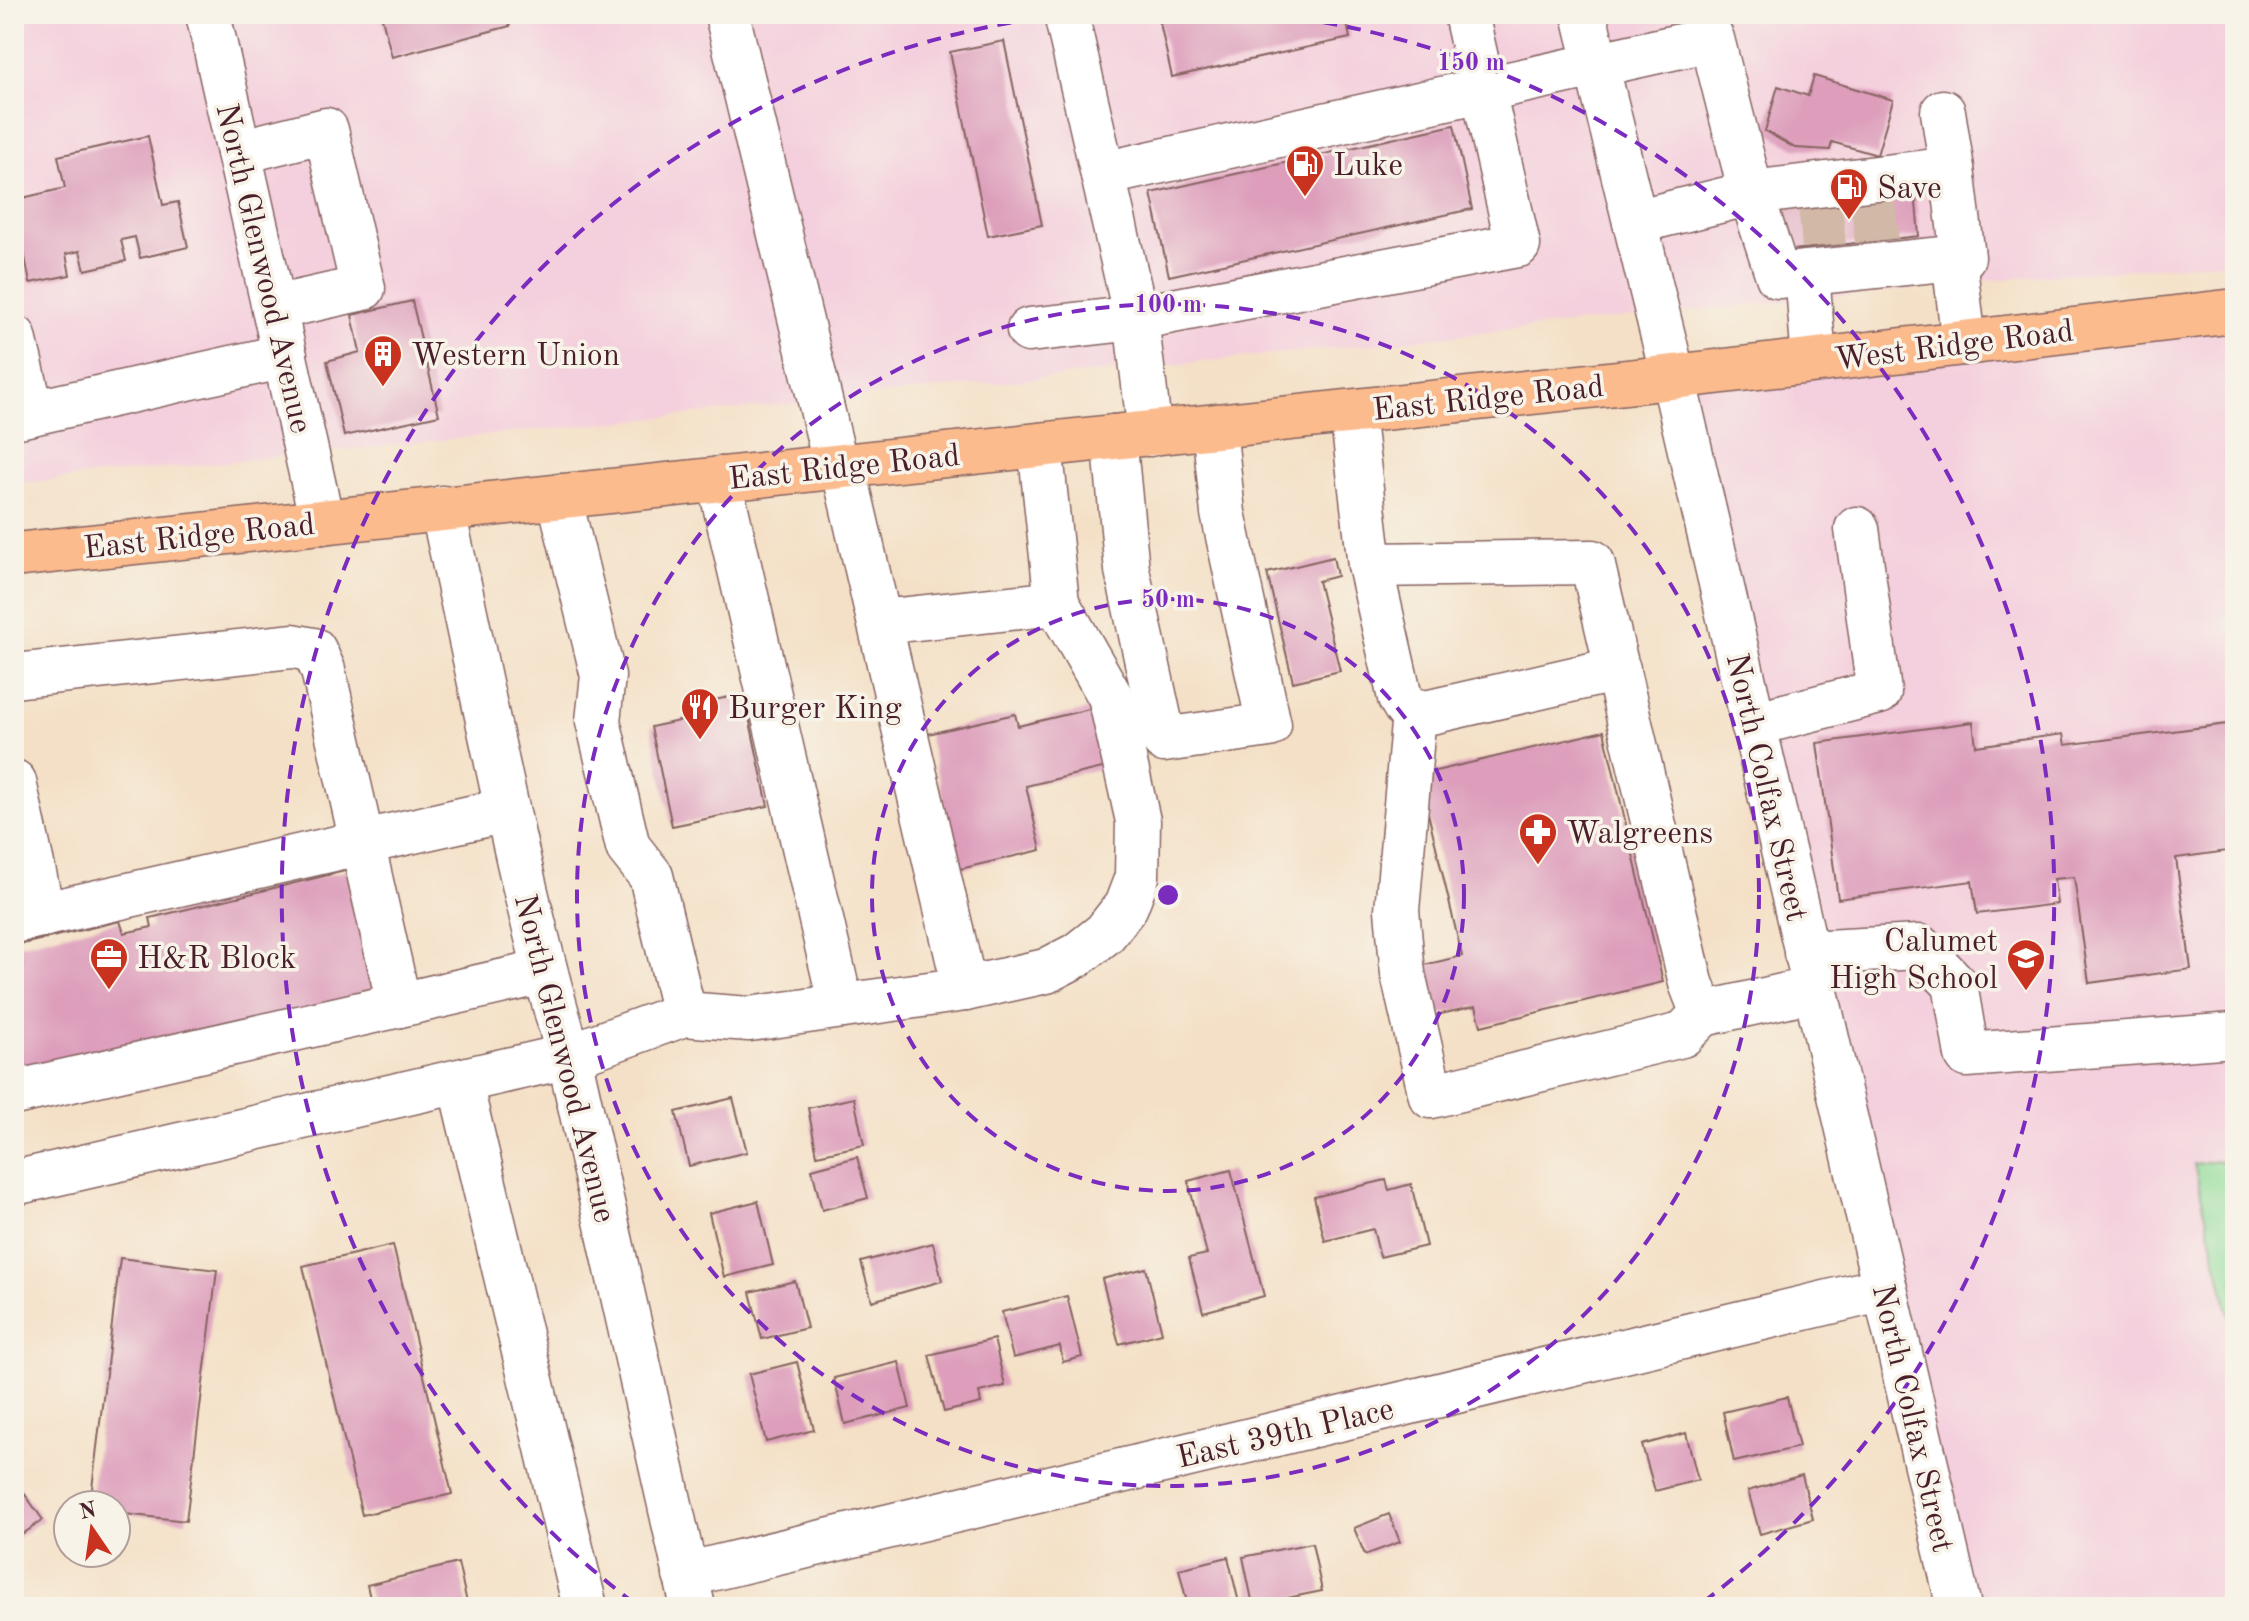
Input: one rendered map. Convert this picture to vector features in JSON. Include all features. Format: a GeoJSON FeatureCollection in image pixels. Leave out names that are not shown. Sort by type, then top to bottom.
{"type":"FeatureCollection","features":[{"type":"Feature","properties":{"kind":"main road","name":"West Ridge Road"},"geometry":{"type":"LineString","coordinates":[[1673,377],[2235,311]]}},
{"type":"Feature","properties":{"kind":"main road","name":"East Ridge Road"},"geometry":{"type":"LineString","coordinates":[[14,555],[1673,377]]}},
{"type":"Feature","properties":{"kind":"street","name":"North Glenwood Avenue"},"geometry":{"type":"LineString","coordinates":[[208,14],[322,522]]}},
{"type":"Feature","properties":{"kind":"street"},"geometry":{"type":"LineString","coordinates":[[727,14],[880,622],[965,989]]}},
{"type":"Feature","properties":{"kind":"street"},"geometry":{"type":"LineString","coordinates":[[1066,14],[1136,318],[1127,570],[1164,740],[1269,725],[1223,513],[1214,427]]}},
{"type":"Feature","properties":{"kind":"street"},"geometry":{"type":"LineString","coordinates":[[1029,330],[1136,318],[1518,245],[1466,14]]}},
{"type":"Feature","properties":{"kind":"street","name":"North Colfax Street"},"geometry":{"type":"LineString","coordinates":[[1584,14],[1673,377],[1959,1607]]}},
{"type":"Feature","properties":{"kind":"street"},"geometry":{"type":"LineString","coordinates":[[1103,174],[1712,39],[1751,193],[1778,276],[1871,188],[1952,169]]}},
{"type":"Feature","properties":{"kind":"street"},"geometry":{"type":"LineString","coordinates":[[1635,222],[1751,193],[1819,236],[1879,253],[1963,257],[1943,112]]}},
{"type":"Feature","properties":{"kind":"street"},"geometry":{"type":"LineString","coordinates":[[239,152],[326,130],[363,288],[274,308]]}},
{"type":"Feature","properties":{"kind":"street"},"geometry":{"type":"LineString","coordinates":[[1814,360],[1819,236]]}},
{"type":"Feature","properties":{"kind":"street"},"geometry":{"type":"LineString","coordinates":[[1954,258],[1964,343]]}},
{"type":"Feature","properties":{"kind":"street"},"geometry":{"type":"LineString","coordinates":[[14,337],[23,415],[285,356]]}},
{"type":"Feature","properties":{"kind":"street"},"geometry":{"type":"LineString","coordinates":[[1352,412],[1370,565],[1400,698],[1414,712],[1426,713],[1618,669]]}},
{"type":"Feature","properties":{"kind":"street"},"geometry":{"type":"LineString","coordinates":[[14,1183],[569,1056],[684,1014],[749,1019],[965,989],[1046,971],[1077,955],[1105,933],[1126,906],[1137,877],[1138,821],[1110,696],[1057,603],[1040,445]]}},
{"type":"Feature","properties":{"kind":"street"},"geometry":{"type":"LineString","coordinates":[[719,479],[841,1006]]}},
{"type":"Feature","properties":{"kind":"street"},"geometry":{"type":"LineString","coordinates":[[559,496],[603,676],[598,721],[628,847],[651,876],[684,1014]]}},
{"type":"Feature","properties":{"kind":"street","name":"North Glenwood Avenue"},"geometry":{"type":"LineString","coordinates":[[442,508],[506,810],[544,972],[569,1056],[689,1591]]}},
{"type":"Feature","properties":{"kind":"street"},"geometry":{"type":"LineString","coordinates":[[1753,724],[1879,692],[1857,529]]}},
{"type":"Feature","properties":{"kind":"street"},"geometry":{"type":"LineString","coordinates":[[1370,565],[1592,562],[1691,983],[1703,1014]]}},
{"type":"Feature","properties":{"kind":"street"},"geometry":{"type":"LineString","coordinates":[[880,622],[1057,603]]}},
{"type":"Feature","properties":{"kind":"street"},"geometry":{"type":"LineString","coordinates":[[14,676],[305,646],[314,650],[323,670],[399,1005]]}},
{"type":"Feature","properties":{"kind":"street"},"geometry":{"type":"LineString","coordinates":[[1414,712],[1398,874],[1398,933],[1403,974],[1431,1096],[1682,1035],[1703,1014],[1810,971],[1919,947],[1955,984],[1967,1055],[2234,1035]]}},
{"type":"Feature","properties":{"kind":"street"},"geometry":{"type":"LineString","coordinates":[[14,782],[29,918],[506,810]]}},
{"type":"Feature","properties":{"kind":"street"},"geometry":{"type":"LineString","coordinates":[[14,1093],[544,972]]}},
{"type":"Feature","properties":{"kind":"street"},"geometry":{"type":"LineString","coordinates":[[460,1083],[585,1607]]}},
{"type":"Feature","properties":{"kind":"street","name":"East 39th Place"},"geometry":{"type":"LineString","coordinates":[[689,1591],[1884,1289]]}},
{"type":"Feature","properties":{"kind":"shaded area"},"geometry":{"type":"Polygon","coordinates":[[[14,14],[2235,14],[2235,261],[2015,278],[14,484],[14,14]]]}},
{"type":"Feature","properties":{"kind":"shaded area","name":"Calumet High School"},"geometry":{"type":"Polygon","coordinates":[[[2235,311],[2235,1607],[1961,1607],[1673,377],[2235,311]]]}},
{"type":"Feature","properties":{"kind":"green space"},"geometry":{"type":"Polygon","coordinates":[[[2235,1159],[2235,1341],[2194,1164],[2235,1159]]]}},
{"type":"Feature","properties":{"kind":"building"},"geometry":{"type":"Polygon","coordinates":[[[381,14],[507,14],[510,26],[392,57],[381,14]]]}},
{"type":"Feature","properties":{"kind":"building"},"geometry":{"type":"Polygon","coordinates":[[[1158,14],[1345,14],[1350,38],[1172,77],[1158,14]]]}},
{"type":"Feature","properties":{"kind":"building"},"geometry":{"type":"Polygon","coordinates":[[[1004,41],[1042,225],[988,236],[950,52],[1004,41]]]}},
{"type":"Feature","properties":{"kind":"building"},"geometry":{"type":"Polygon","coordinates":[[[1814,76],[1893,100],[1877,155],[1832,142],[1830,150],[1795,148],[1765,131],[1778,86],[1808,96],[1814,76]]]}},
{"type":"Feature","properties":{"kind":"building"},"geometry":{"type":"Polygon","coordinates":[[[1454,125],[1472,209],[1169,276],[1151,193],[1454,125]]]}},
{"type":"Feature","properties":{"kind":"building"},"geometry":{"type":"Polygon","coordinates":[[[148,136],[163,205],[178,202],[188,247],[140,258],[135,237],[121,240],[126,261],[85,270],[80,251],[66,254],[70,275],[30,283],[14,200],[65,188],[58,156],[148,136]]]}},
{"type":"Feature","properties":{"kind":"building","name":"Save"},"geometry":{"type":"Polygon","coordinates":[[[1915,192],[1919,236],[1784,251],[1779,206],[1915,192]]]}},
{"type":"Feature","properties":{"kind":"building","name":"Western Union"},"geometry":{"type":"Polygon","coordinates":[[[412,301],[439,415],[344,436],[327,361],[360,352],[352,315],[412,301]]]}},
{"type":"Feature","properties":{"kind":"building"},"geometry":{"type":"Polygon","coordinates":[[[1333,557],[1337,576],[1318,581],[1340,671],[1293,682],[1267,573],[1333,557]]]}},
{"type":"Feature","properties":{"kind":"building"},"geometry":{"type":"Polygon","coordinates":[[[744,694],[768,806],[672,826],[651,727],[688,719],[685,706],[744,694]]]}},
{"type":"Feature","properties":{"kind":"building"},"geometry":{"type":"Polygon","coordinates":[[[1102,706],[1115,765],[1026,786],[1041,850],[960,869],[928,734],[1015,714],[1018,726],[1102,706]]]}},
{"type":"Feature","properties":{"kind":"building"},"geometry":{"type":"Polygon","coordinates":[[[1973,722],[1976,746],[2063,734],[2065,745],[2235,723],[2235,850],[2176,858],[2191,969],[2089,983],[2074,877],[2054,879],[2057,904],[1977,914],[1972,881],[1838,899],[1817,743],[1973,722]]]}},
{"type":"Feature","properties":{"kind":"building","name":"Walgreens"},"geometry":{"type":"Polygon","coordinates":[[[1604,731],[1663,982],[1481,1026],[1476,1006],[1432,1016],[1420,966],[1462,956],[1419,775],[1604,731]]]}},
{"type":"Feature","properties":{"kind":"building"},"geometry":{"type":"Polygon","coordinates":[[[349,870],[378,993],[14,1080],[14,946],[120,921],[124,933],[152,927],[150,918],[349,870]]]}},
{"type":"Feature","properties":{"kind":"building"},"geometry":{"type":"Polygon","coordinates":[[[733,1098],[747,1152],[689,1166],[676,1112],[733,1098]]]}},
{"type":"Feature","properties":{"kind":"building"},"geometry":{"type":"Polygon","coordinates":[[[854,1098],[864,1145],[817,1155],[808,1108],[854,1098]]]}},
{"type":"Feature","properties":{"kind":"building"},"geometry":{"type":"Polygon","coordinates":[[[857,1157],[868,1198],[822,1210],[812,1169],[857,1157]]]}},
{"type":"Feature","properties":{"kind":"building"},"geometry":{"type":"Polygon","coordinates":[[[1231,1170],[1264,1296],[1203,1312],[1189,1258],[1207,1254],[1188,1181],[1231,1170]]]}},
{"type":"Feature","properties":{"kind":"building"},"geometry":{"type":"Polygon","coordinates":[[[1386,1180],[1389,1190],[1411,1184],[1426,1246],[1380,1257],[1373,1229],[1325,1241],[1314,1197],[1386,1180]]]}},
{"type":"Feature","properties":{"kind":"building"},"geometry":{"type":"Polygon","coordinates":[[[758,1201],[773,1265],[724,1277],[709,1213],[758,1201]]]}},
{"type":"Feature","properties":{"kind":"building"},"geometry":{"type":"Polygon","coordinates":[[[933,1243],[942,1281],[872,1301],[861,1262],[933,1243]]]}},
{"type":"Feature","properties":{"kind":"building"},"geometry":{"type":"Polygon","coordinates":[[[393,1245],[452,1494],[362,1515],[303,1266],[393,1245]]]}},
{"type":"Feature","properties":{"kind":"building"},"geometry":{"type":"Polygon","coordinates":[[[120,1258],[217,1270],[186,1521],[132,1515],[132,1489],[92,1489],[120,1258]]]}},
{"type":"Feature","properties":{"kind":"building"},"geometry":{"type":"Polygon","coordinates":[[[1146,1268],[1162,1333],[1119,1344],[1102,1279],[1146,1268]]]}},
{"type":"Feature","properties":{"kind":"building"},"geometry":{"type":"Polygon","coordinates":[[[795,1281],[807,1328],[762,1339],[750,1292],[795,1281]]]}},
{"type":"Feature","properties":{"kind":"building"},"geometry":{"type":"Polygon","coordinates":[[[1067,1296],[1082,1357],[1063,1362],[1060,1346],[1013,1358],[1002,1312],[1067,1296]]]}},
{"type":"Feature","properties":{"kind":"building"},"geometry":{"type":"Polygon","coordinates":[[[994,1339],[1005,1386],[979,1392],[981,1403],[944,1412],[929,1355],[994,1339]]]}},
{"type":"Feature","properties":{"kind":"building"},"geometry":{"type":"Polygon","coordinates":[[[797,1362],[814,1430],[766,1442],[749,1374],[797,1362]]]}},
{"type":"Feature","properties":{"kind":"building"},"geometry":{"type":"Polygon","coordinates":[[[899,1362],[910,1408],[845,1424],[834,1378],[899,1362]]]}},
{"type":"Feature","properties":{"kind":"building"},"geometry":{"type":"Polygon","coordinates":[[[1787,1397],[1799,1447],[1734,1462],[1723,1412],[1787,1397]]]}},
{"type":"Feature","properties":{"kind":"building"},"geometry":{"type":"Polygon","coordinates":[[[1686,1433],[1698,1480],[1655,1491],[1642,1445],[1686,1433]]]}},
{"type":"Feature","properties":{"kind":"building"},"geometry":{"type":"Polygon","coordinates":[[[1802,1475],[1813,1519],[1760,1534],[1748,1491],[1802,1475]]]}},
{"type":"Feature","properties":{"kind":"building"},"geometry":{"type":"Polygon","coordinates":[[[14,1479],[43,1520],[14,1540],[14,1479]]]}},
{"type":"Feature","properties":{"kind":"building"},"geometry":{"type":"Polygon","coordinates":[[[1389,1514],[1400,1542],[1365,1555],[1354,1528],[1389,1514]]]}},
{"type":"Feature","properties":{"kind":"building"},"geometry":{"type":"Polygon","coordinates":[[[1312,1543],[1322,1591],[1253,1605],[1243,1557],[1312,1543]]]}},
{"type":"Feature","properties":{"kind":"building"},"geometry":{"type":"Polygon","coordinates":[[[1228,1557],[1240,1607],[1188,1607],[1179,1569],[1228,1557]]]}},
{"type":"Feature","properties":{"kind":"building"},"geometry":{"type":"Polygon","coordinates":[[[458,1563],[468,1607],[372,1607],[367,1585],[458,1563]]]}},
{"type":"Feature","properties":{"kind":"tunnel"},"geometry":{"type":"LineString","coordinates":[[1872,197],[1877,241]]}},
{"type":"Feature","properties":{"kind":"tunnel"},"geometry":{"type":"LineString","coordinates":[[1820,204],[1824,246]]}},
{"type":"Feature","properties":{"kind":"place","name":"Luke"},"geometry":{"type":"Point","coordinates":[1305,198]}},
{"type":"Feature","properties":{"kind":"place","name":"Save"},"geometry":{"type":"Point","coordinates":[1849,221]}},
{"type":"Feature","properties":{"kind":"place","name":"Western Union"},"geometry":{"type":"Point","coordinates":[383,388]}},
{"type":"Feature","properties":{"kind":"place","name":"Burger King"},"geometry":{"type":"Point","coordinates":[700,741]}},
{"type":"Feature","properties":{"kind":"place","name":"Walgreens"},"geometry":{"type":"Point","coordinates":[1538,866]}},
{"type":"Feature","properties":{"kind":"place","name":"H&R Block"},"geometry":{"type":"Point","coordinates":[109,991]}},
{"type":"Feature","properties":{"kind":"place","name":"Calumet High School"},"geometry":{"type":"Point","coordinates":[2026,992]}}]}
